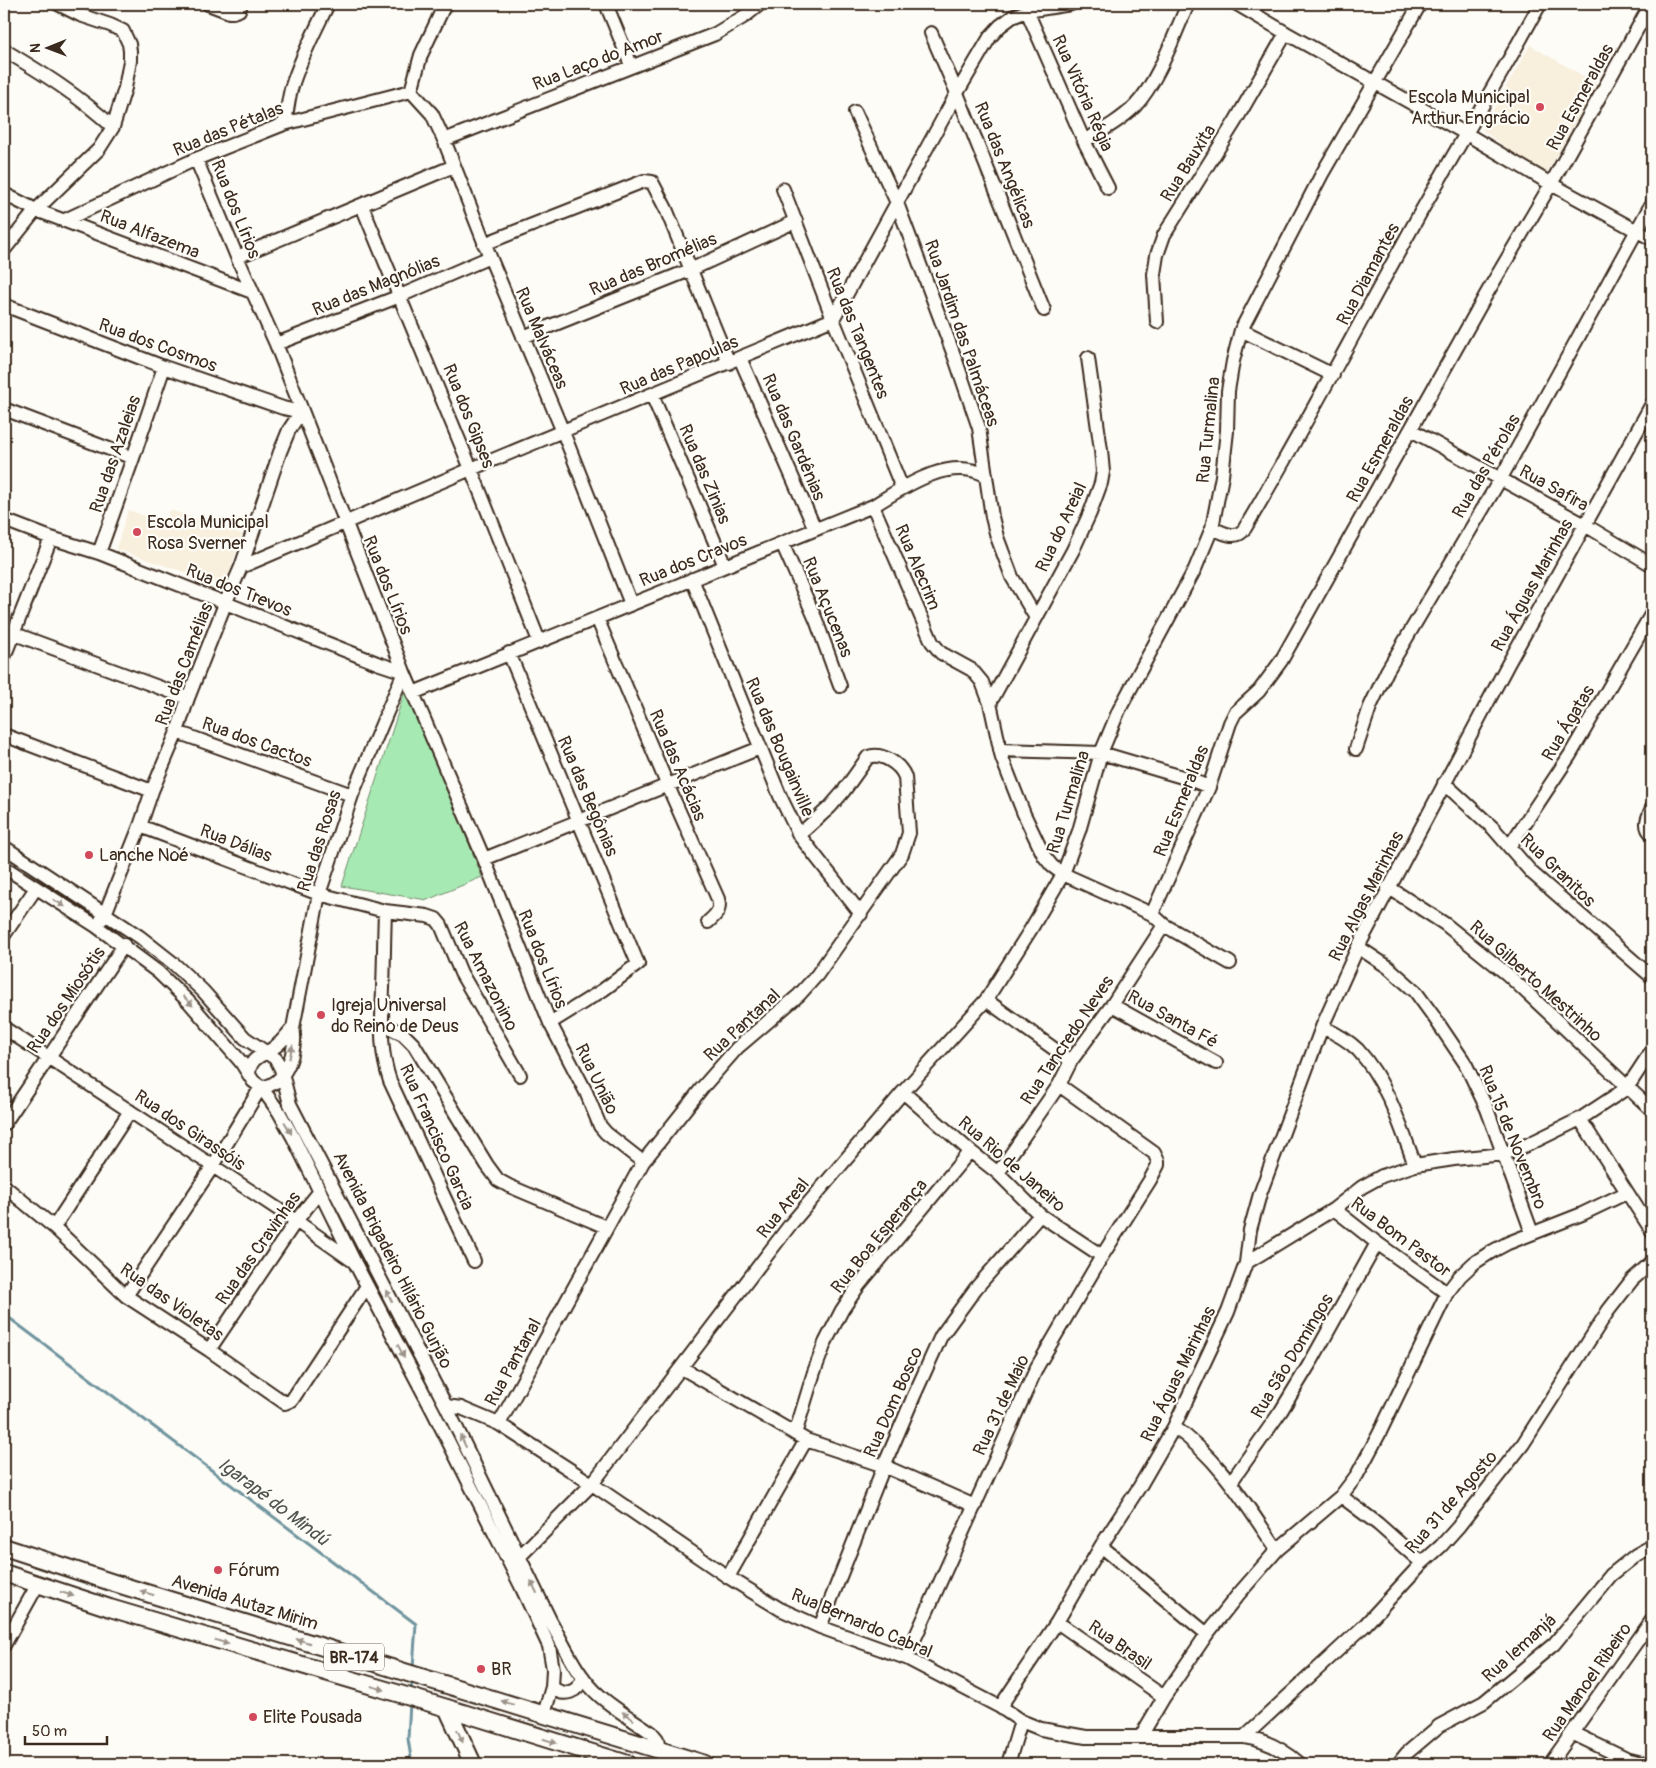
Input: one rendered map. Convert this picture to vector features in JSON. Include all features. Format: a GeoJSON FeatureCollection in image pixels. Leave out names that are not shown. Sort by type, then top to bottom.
{"type":"FeatureCollection","features":[{"type":"Feature","properties":{"kind":"main road","name":"Avenida Autaz Mirim"},"geometry":{"type":"LineString","coordinates":[[4,1547],[544,1714],[658,1757],[705,1764]]}},
{"type":"Feature","properties":{"kind":"main road","name":"BR-174"},"geometry":{"type":"LineString","coordinates":[[4,1573],[276,1658],[628,1764]]}},
{"type":"Feature","properties":{"kind":"main road"},"geometry":{"type":"LineString","coordinates":[[447,1708],[473,1764]]}},
{"type":"Feature","properties":{"kind":"street"},"geometry":{"type":"LineString","coordinates":[[4,250],[36,210],[99,149],[113,127],[125,88],[130,51],[123,32],[110,24],[80,15],[58,4]]}},
{"type":"Feature","properties":{"kind":"street"},"geometry":{"type":"LineString","coordinates":[[208,4],[233,12],[240,10],[241,4]]}},
{"type":"Feature","properties":{"kind":"street"},"geometry":{"type":"LineString","coordinates":[[284,124],[288,113],[291,87],[302,58],[328,4]]}},
{"type":"Feature","properties":{"kind":"street"},"geometry":{"type":"LineString","coordinates":[[412,91],[421,56],[445,4]]}},
{"type":"Feature","properties":{"kind":"street"},"geometry":{"type":"LineString","coordinates":[[606,4],[631,65]]}},
{"type":"Feature","properties":{"kind":"street","name":"Rua Laço do Amor"},"geometry":{"type":"LineString","coordinates":[[444,140],[631,65],[715,34],[746,16],[760,4]]}},
{"type":"Feature","properties":{"kind":"street"},"geometry":{"type":"LineString","coordinates":[[833,319],[957,93],[990,37],[1012,17],[1027,12],[1071,4]]}},
{"type":"Feature","properties":{"kind":"street"},"geometry":{"type":"LineString","coordinates":[[1084,141],[1108,127],[1136,105],[1156,74],[1188,4]]}},
{"type":"Feature","properties":{"kind":"street"},"geometry":{"type":"LineString","coordinates":[[1237,4],[1465,133],[1550,184],[1652,238]]}},
{"type":"Feature","properties":{"kind":"street","name":"Rua Turmalina"},"geometry":{"type":"LineString","coordinates":[[1063,874],[1080,831],[1101,753],[1119,710],[1195,569],[1212,528],[1222,476],[1227,431],[1228,391],[1241,330],[1322,174],[1420,4]]}},
{"type":"Feature","properties":{"kind":"street","name":"Rua Diamantes"},"geometry":{"type":"LineString","coordinates":[[1212,528],[1222,533],[1235,535],[1243,532],[1333,375],[1465,133],[1516,50],[1540,4]]}},
{"type":"Feature","properties":{"kind":"street","name":"Rua Esmeraldas"},"geometry":{"type":"LineString","coordinates":[[1152,914],[1209,787],[1225,734],[1235,713],[1259,691],[1282,661],[1487,293],[1652,4]]}},
{"type":"Feature","properties":{"kind":"street","name":"Rua Vitória Régia"},"geometry":{"type":"LineString","coordinates":[[1027,12],[1084,141],[1108,188]]}},
{"type":"Feature","properties":{"kind":"street","name":"Rua das Angélicas"},"geometry":{"type":"LineString","coordinates":[[931,33],[1044,310]]}},
{"type":"Feature","properties":{"kind":"street","name":"Rua Bauxita"},"geometry":{"type":"LineString","coordinates":[[1156,322],[1154,274],[1157,255],[1164,235],[1236,120],[1286,33]]}},
{"type":"Feature","properties":{"kind":"street"},"geometry":{"type":"LineString","coordinates":[[4,50],[66,87],[113,127]]}},
{"type":"Feature","properties":{"kind":"street","name":"Rua das Pétalas"},"geometry":{"type":"LineString","coordinates":[[65,220],[196,159],[284,124],[412,91]]}},
{"type":"Feature","properties":{"kind":"street","name":"Rua Malváceas"},"geometry":{"type":"LineString","coordinates":[[412,91],[432,114],[444,140],[484,244],[563,432],[631,604]]}},
{"type":"Feature","properties":{"kind":"street","name":"Rua Jardim das Palmáceas"},"geometry":{"type":"LineString","coordinates":[[855,112],[897,203],[955,358],[979,428],[992,517],[1003,555],[1012,577],[1036,618]]}},
{"type":"Feature","properties":{"kind":"street","name":"Rua dos Lírios"},"geometry":{"type":"LineString","coordinates":[[196,159],[276,344],[404,672],[484,859],[550,1023]]}},
{"type":"Feature","properties":{"kind":"street"},"geometry":{"type":"LineString","coordinates":[[237,257],[454,166]]}},
{"type":"Feature","properties":{"kind":"street","name":"Rua das Gardênias"},"geometry":{"type":"LineString","coordinates":[[484,244],[629,186],[644,181],[652,182],[655,185],[690,270],[815,529]]}},
{"type":"Feature","properties":{"kind":"street","name":"Rua das Tangentes"},"geometry":{"type":"LineString","coordinates":[[783,189],[833,319],[902,488]]}},
{"type":"Feature","properties":{"kind":"street","name":"Rua Alfazema"},"geometry":{"type":"LineString","coordinates":[[4,194],[36,210],[252,292]]}},
{"type":"Feature","properties":{"kind":"street","name":"Rua das Pérolas"},"geometry":{"type":"LineString","coordinates":[[1356,749],[1370,707],[1387,672],[1501,478],[1652,203]]}},
{"type":"Feature","properties":{"kind":"street","name":"Rua dos Gipses"},"geometry":{"type":"LineString","coordinates":[[362,206],[471,469],[539,641]]}},
{"type":"Feature","properties":{"kind":"street","name":"Rua das Bromélias"},"geometry":{"type":"LineString","coordinates":[[523,337],[690,270],[796,221]]}},
{"type":"Feature","properties":{"kind":"street","name":"Rua das Magnólias"},"geometry":{"type":"LineString","coordinates":[[276,344],[400,296],[490,257]]}},
{"type":"Feature","properties":{"kind":"street","name":"Rua dos Cosmos"},"geometry":{"type":"LineString","coordinates":[[4,305],[164,367],[283,408],[301,412]]}},
{"type":"Feature","properties":{"kind":"street","name":"Rua das Papoulas"},"geometry":{"type":"LineString","coordinates":[[241,567],[471,469],[833,319]]}},
{"type":"Feature","properties":{"kind":"street"},"geometry":{"type":"LineString","coordinates":[[1241,330],[1333,375]]}},
{"type":"Feature","properties":{"kind":"street","name":"Rua do Areial"},"geometry":{"type":"LineString","coordinates":[[1036,618],[1090,513],[1101,484],[1103,472],[1101,450],[1088,358]]}},
{"type":"Feature","properties":{"kind":"street","name":"Rua das Azaleias"},"geometry":{"type":"LineString","coordinates":[[99,553],[164,367]]}},
{"type":"Feature","properties":{"kind":"street","name":"Rua das Zinias"},"geometry":{"type":"LineString","coordinates":[[652,395],[724,566]]}},
{"type":"Feature","properties":{"kind":"street","name":"Rua Águas Marinhas"},"geometry":{"type":"LineString","coordinates":[[1444,783],[1652,404]]}},
{"type":"Feature","properties":{"kind":"street"},"geometry":{"type":"LineString","coordinates":[[4,409],[133,458]]}},
{"type":"Feature","properties":{"kind":"street","name":"Rua das Camélias"},"geometry":{"type":"LineString","coordinates":[[96,926],[105,914],[152,791],[177,732],[188,698],[241,567],[280,452],[289,430],[301,412]]}},
{"type":"Feature","properties":{"kind":"street","name":"Rua Safira"},"geometry":{"type":"LineString","coordinates":[[1412,430],[1585,525],[1652,565]]}},
{"type":"Feature","properties":{"kind":"street","name":"Rua dos Cravos"},"geometry":{"type":"LineString","coordinates":[[413,693],[873,506],[902,488],[937,473],[958,468],[970,469],[985,475]]}},
{"type":"Feature","properties":{"kind":"street","name":"Rua Alecrim"},"geometry":{"type":"LineString","coordinates":[[873,506],[932,642],[942,654],[972,670],[982,682],[990,703]]}},
{"type":"Feature","properties":{"kind":"street","name":"Rua dos Trevos"},"geometry":{"type":"LineString","coordinates":[[4,520],[51,538],[99,553],[225,604],[404,672]]}},
{"type":"Feature","properties":{"kind":"street"},"geometry":{"type":"LineString","coordinates":[[4,657],[8,632],[51,538]]}},
{"type":"Feature","properties":{"kind":"street","name":"Rua Açucenas"},"geometry":{"type":"LineString","coordinates":[[782,543],[816,620],[840,686]]}},
{"type":"Feature","properties":{"kind":"street","name":"Rua das Bougainville"},"geometry":{"type":"LineString","coordinates":[[692,579],[760,748],[798,835],[861,914]]}},
{"type":"Feature","properties":{"kind":"street","name":"Rua Ágatas"},"geometry":{"type":"LineString","coordinates":[[1509,847],[1570,755],[1652,614]]}},
{"type":"Feature","properties":{"kind":"street","name":"Rua das Acácias"},"geometry":{"type":"LineString","coordinates":[[597,618],[667,784],[718,898],[718,912],[708,922]]}},
{"type":"Feature","properties":{"kind":"street"},"geometry":{"type":"LineString","coordinates":[[1036,618],[990,703],[1000,750],[1024,814],[1044,856],[1052,866],[1063,874],[1152,914],[1164,925],[1230,963]]}},
{"type":"Feature","properties":{"kind":"street"},"geometry":{"type":"LineString","coordinates":[[8,632],[188,698]]}},
{"type":"Feature","properties":{"kind":"street","name":"Rua das Begônias"},"geometry":{"type":"LineString","coordinates":[[509,654],[638,964],[603,990],[550,1023]]}},
{"type":"Feature","properties":{"kind":"street","name":"Rua das Rosas"},"geometry":{"type":"LineString","coordinates":[[282,1075],[288,1069],[295,1036],[293,1028],[319,894],[352,795],[404,672]]}},
{"type":"Feature","properties":{"kind":"street","name":"Rua dos Cactos"},"geometry":{"type":"LineString","coordinates":[[177,732],[352,795]]}},
{"type":"Feature","properties":{"kind":"street"},"geometry":{"type":"LineString","coordinates":[[4,735],[152,791]]}},
{"type":"Feature","properties":{"kind":"street"},"geometry":{"type":"LineString","coordinates":[[484,859],[760,748]]}},
{"type":"Feature","properties":{"kind":"street"},"geometry":{"type":"LineString","coordinates":[[1000,750],[1101,753],[1189,779],[1209,787]]}},
{"type":"Feature","properties":{"kind":"street","name":"Rua Pantanal"},"geometry":{"type":"LineString","coordinates":[[499,1424],[643,1162],[702,1088],[737,1048],[799,995],[818,976],[902,854],[909,834],[905,777],[900,767],[881,758],[868,757],[844,792],[798,835]]}},
{"type":"Feature","properties":{"kind":"street","name":"Rua Granitos"},"geometry":{"type":"LineString","coordinates":[[1444,783],[1473,808],[1532,873],[1652,977]]}},
{"type":"Feature","properties":{"kind":"street","name":"Rua Algas Marinhas"},"geometry":{"type":"LineString","coordinates":[[1322,1027],[1358,947],[1388,887],[1444,783]]}},
{"type":"Feature","properties":{"kind":"street"},"geometry":{"type":"LineString","coordinates":[[1652,808],[1646,823],[1647,828],[1652,834]]}},
{"type":"Feature","properties":{"kind":"street","name":"Rua Dálias"},"geometry":{"type":"LineString","coordinates":[[140,826],[319,894]]}},
{"type":"Feature","properties":{"kind":"street","name":"Avenida Brigadeiro Hilário Gurjão"},"geometry":{"type":"LineString","coordinates":[[4,847],[140,937],[173,963],[203,991],[245,1038],[276,1059],[290,1104],[446,1406],[551,1622],[583,1677],[600,1697],[652,1733],[659,1744],[658,1757]]}},
{"type":"Feature","properties":{"kind":"street","name":"Avenida Brigadeiro Hilário Gurjão"},"geometry":{"type":"LineString","coordinates":[[4,867],[124,945],[158,972],[189,1002],[250,1074],[253,1081],[261,1087],[279,1112],[355,1263],[433,1411],[549,1646],[553,1662],[552,1687],[544,1714]]}},
{"type":"Feature","properties":{"kind":"street","name":"Rua Areal"},"geometry":{"type":"LineString","coordinates":[[520,1556],[592,1484],[790,1225],[903,1092],[986,1000],[1031,930],[1063,874]]}},
{"type":"Feature","properties":{"kind":"street","name":"Rua Gilberto Mestrinho"},"geometry":{"type":"LineString","coordinates":[[1388,887],[1445,924],[1488,958],[1652,1110]]}},
{"type":"Feature","properties":{"kind":"street"},"geometry":{"type":"LineString","coordinates":[[4,935],[36,888]]}},
{"type":"Feature","properties":{"kind":"street","name":"Rua Amazonino"},"geometry":{"type":"LineString","coordinates":[[319,894],[385,911],[427,916],[436,919],[441,925],[460,973],[520,1075]]}},
{"type":"Feature","properties":{"kind":"street","name":"Rua Francisco Garcia"},"geometry":{"type":"LineString","coordinates":[[385,911],[382,1054],[390,1080],[474,1261]]}},
{"type":"Feature","properties":{"kind":"street","name":"Rua Tancredo Neves"},"geometry":{"type":"LineString","coordinates":[[998,1173],[1058,1085],[1071,1060],[1112,1005],[1164,925]]}},
{"type":"Feature","properties":{"kind":"street","name":"Rua dos Miosótis"},"geometry":{"type":"LineString","coordinates":[[4,1124],[124,945]]}},
{"type":"Feature","properties":{"kind":"street","name":"Rua 15 de Novembro"},"geometry":{"type":"LineString","coordinates":[[1358,947],[1388,967],[1415,991],[1468,1070],[1487,1109],[1532,1233]]}},
{"type":"Feature","properties":{"kind":"street"},"geometry":{"type":"LineString","coordinates":[[986,1000],[1071,1060]]}},
{"type":"Feature","properties":{"kind":"street","name":"Rua Santa Fé"},"geometry":{"type":"LineString","coordinates":[[1112,1005],[1216,1063]]}},
{"type":"Feature","properties":{"kind":"street","name":"Rua União"},"geometry":{"type":"LineString","coordinates":[[550,1023],[586,1092],[600,1126],[606,1133],[643,1162]]}},
{"type":"Feature","properties":{"kind":"street"},"geometry":{"type":"LineString","coordinates":[[382,1024],[404,1034],[414,1045],[498,1180],[606,1227]]}},
{"type":"Feature","properties":{"kind":"street"},"geometry":{"type":"LineString","coordinates":[[1322,1027],[1339,1035],[1357,1049],[1371,1066],[1386,1090],[1415,1165]]}},
{"type":"Feature","properties":{"kind":"street","name":"Rua Águas Marinhas"},"geometry":{"type":"LineString","coordinates":[[1000,1707],[1056,1622],[1101,1546],[1140,1486],[1174,1428],[1214,1346],[1246,1263],[1250,1230],[1260,1194],[1322,1027]]}},
{"type":"Feature","properties":{"kind":"street","name":"Rua dos Girassóis"},"geometry":{"type":"LineString","coordinates":[[4,1028],[296,1221],[355,1263]]}},
{"type":"Feature","properties":{"kind":"street"},"geometry":{"type":"LineString","coordinates":[[250,1074],[250,1068],[254,1059],[267,1053],[281,1042],[293,1028]]}},
{"type":"Feature","properties":{"kind":"street"},"geometry":{"type":"LineString","coordinates":[[1246,1263],[1334,1209],[1382,1176],[1415,1165],[1504,1154],[1580,1119],[1627,1088],[1652,1050]]}},
{"type":"Feature","properties":{"kind":"street"},"geometry":{"type":"LineString","coordinates":[[126,1296],[213,1166],[261,1087],[272,1085],[282,1075]]}},
{"type":"Feature","properties":{"kind":"street","name":"Rua 31 de Maio"},"geometry":{"type":"LineString","coordinates":[[906,1658],[1037,1367],[1102,1256],[1150,1180],[1158,1161],[1154,1153],[1058,1085]]}},
{"type":"Feature","properties":{"kind":"street","name":"Rua Rio de Janeiro"},"geometry":{"type":"LineString","coordinates":[[903,1092],[998,1173],[1040,1215],[1102,1256]]}},
{"type":"Feature","properties":{"kind":"street"},"geometry":{"type":"LineString","coordinates":[[54,1227],[130,1111]]}},
{"type":"Feature","properties":{"kind":"street"},"geometry":{"type":"LineString","coordinates":[[1580,1119],[1652,1231]]}},
{"type":"Feature","properties":{"kind":"street","name":"Rua Boa Esperança"},"geometry":{"type":"LineString","coordinates":[[795,1434],[819,1357],[842,1310],[858,1285],[970,1151]]}},
{"type":"Feature","properties":{"kind":"street","name":"Rua das Violetas"},"geometry":{"type":"LineString","coordinates":[[4,1186],[54,1227],[126,1296],[209,1350],[282,1402],[289,1403],[367,1286]]}},
{"type":"Feature","properties":{"kind":"street","name":"Rua das Cravinhas"},"geometry":{"type":"LineString","coordinates":[[209,1350],[296,1221],[320,1191]]}},
{"type":"Feature","properties":{"kind":"street"},"geometry":{"type":"LineString","coordinates":[[1141,1736],[1164,1697],[1207,1634],[1277,1550],[1341,1496],[1357,1475],[1447,1294],[1460,1276],[1474,1263],[1508,1243],[1582,1214],[1626,1193]]}},
{"type":"Feature","properties":{"kind":"street","name":"Rua Bom Pastor"},"geometry":{"type":"LineString","coordinates":[[1334,1209],[1447,1294]]}},
{"type":"Feature","properties":{"kind":"street","name":"Rua Dom Bosco"},"geometry":{"type":"LineString","coordinates":[[820,1627],[884,1466],[942,1336],[976,1288],[1040,1215]]}},
{"type":"Feature","properties":{"kind":"street","name":"Rua São Domingos"},"geometry":{"type":"LineString","coordinates":[[1231,1482],[1281,1411],[1312,1360],[1377,1243]]}},
{"type":"Feature","properties":{"kind":"street","name":"Rua 31 de Agosto"},"geometry":{"type":"LineString","coordinates":[[1244,1737],[1364,1626],[1452,1533],[1523,1444],[1608,1311],[1632,1280],[1652,1262]]}},
{"type":"Feature","properties":{"kind":"street"},"geometry":{"type":"LineString","coordinates":[[682,1368],[806,1440],[884,1466],[975,1506]]}},
{"type":"Feature","properties":{"kind":"street","name":"Rua Bernardo Cabral"},"geometry":{"type":"LineString","coordinates":[[446,1406],[466,1410],[499,1424],[592,1484],[728,1577],[780,1609],[820,1627],[906,1658],[1000,1707],[1021,1721],[1061,1734],[1086,1736],[1244,1737],[1258,1739],[1284,1751],[1300,1764]]}},
{"type":"Feature","properties":{"kind":"street"},"geometry":{"type":"LineString","coordinates":[[1174,1428],[1198,1447],[1231,1482],[1277,1550]]}},
{"type":"Feature","properties":{"kind":"street"},"geometry":{"type":"LineString","coordinates":[[728,1577],[806,1440]]}},
{"type":"Feature","properties":{"kind":"street"},"geometry":{"type":"LineString","coordinates":[[1341,1496],[1378,1524],[1422,1563]]}},
{"type":"Feature","properties":{"kind":"street"},"geometry":{"type":"LineString","coordinates":[[1101,1546],[1207,1634]]}},
{"type":"Feature","properties":{"kind":"street","name":"Rua Iemanjá"},"geometry":{"type":"LineString","coordinates":[[1398,1764],[1407,1753],[1439,1726],[1484,1702],[1554,1644],[1611,1575],[1636,1555],[1652,1546]]}},
{"type":"Feature","properties":{"kind":"street"},"geometry":{"type":"LineString","coordinates":[[4,1645],[38,1584]]}},
{"type":"Feature","properties":{"kind":"street","name":"Rua Manoel Ribeiro"},"geometry":{"type":"LineString","coordinates":[[1550,1764],[1652,1620]]}},
{"type":"Feature","properties":{"kind":"street","name":"Rua Brasil"},"geometry":{"type":"LineString","coordinates":[[1056,1622],[1164,1697]]}},
{"type":"Feature","properties":{"kind":"street"},"geometry":{"type":"LineString","coordinates":[[552,1687],[560,1692],[569,1693],[580,1685],[583,1677]]}},
{"type":"Feature","properties":{"kind":"street"},"geometry":{"type":"LineString","coordinates":[[1008,1764],[1021,1721]]}},
{"type":"Feature","properties":{"kind":"street"},"geometry":{"type":"LineString","coordinates":[[1572,1733],[1626,1758],[1646,1764]]}},
{"type":"Feature","properties":{"kind":"shaded area","name":"Escola Municipal Arthur Engrácio"},"geometry":{"type":"Polygon","coordinates":[[[1530,45],[1597,84],[1545,176],[1482,130],[1530,45]]]}},
{"type":"Feature","properties":{"kind":"shaded area"},"geometry":{"type":"Polygon","coordinates":[[[128,510],[165,523],[170,510],[242,534],[225,586],[116,549],[128,510]]]}},
{"type":"Feature","properties":{"kind":"green space"},"geometry":{"type":"Polygon","coordinates":[[[404,694],[412,695],[482,877],[427,900],[342,886],[404,694]]]}},
{"type":"Feature","properties":{"kind":"waterway","name":"Igarapé do Mindú"},"geometry":{"type":"LineString","coordinates":[[4,1314],[416,1624],[413,1668]]}},
{"type":"Feature","properties":{"kind":"waterway","name":"Igarapé do Mindú"},"geometry":{"type":"LineString","coordinates":[[411,1693],[412,1679]]}},
{"type":"Feature","properties":{"kind":"waterway","name":"Igarapé do Mindú"},"geometry":{"type":"LineString","coordinates":[[410,1702],[408,1739],[412,1764]]}},
{"type":"Feature","properties":{"kind":"place","name":"Escola Municipal Arthur Engrácio"},"geometry":{"type":"Point","coordinates":[1540,107]}},
{"type":"Feature","properties":{"kind":"place","name":"Escola Municipal Rosa Sverner"},"geometry":{"type":"Point","coordinates":[137,532]}},
{"type":"Feature","properties":{"kind":"place","name":"Lanche Noé"},"geometry":{"type":"Point","coordinates":[89,855]}},
{"type":"Feature","properties":{"kind":"place","name":"Igreja Universal do Reino de Deus"},"geometry":{"type":"Point","coordinates":[321,1015]}},
{"type":"Feature","properties":{"kind":"place","name":"Fórum"},"geometry":{"type":"Point","coordinates":[218,1570]}},
{"type":"Feature","properties":{"kind":"place","name":"BR"},"geometry":{"type":"Point","coordinates":[481,1669]}},
{"type":"Feature","properties":{"kind":"place","name":"Elite Pousada"},"geometry":{"type":"Point","coordinates":[253,1717]}}]}
